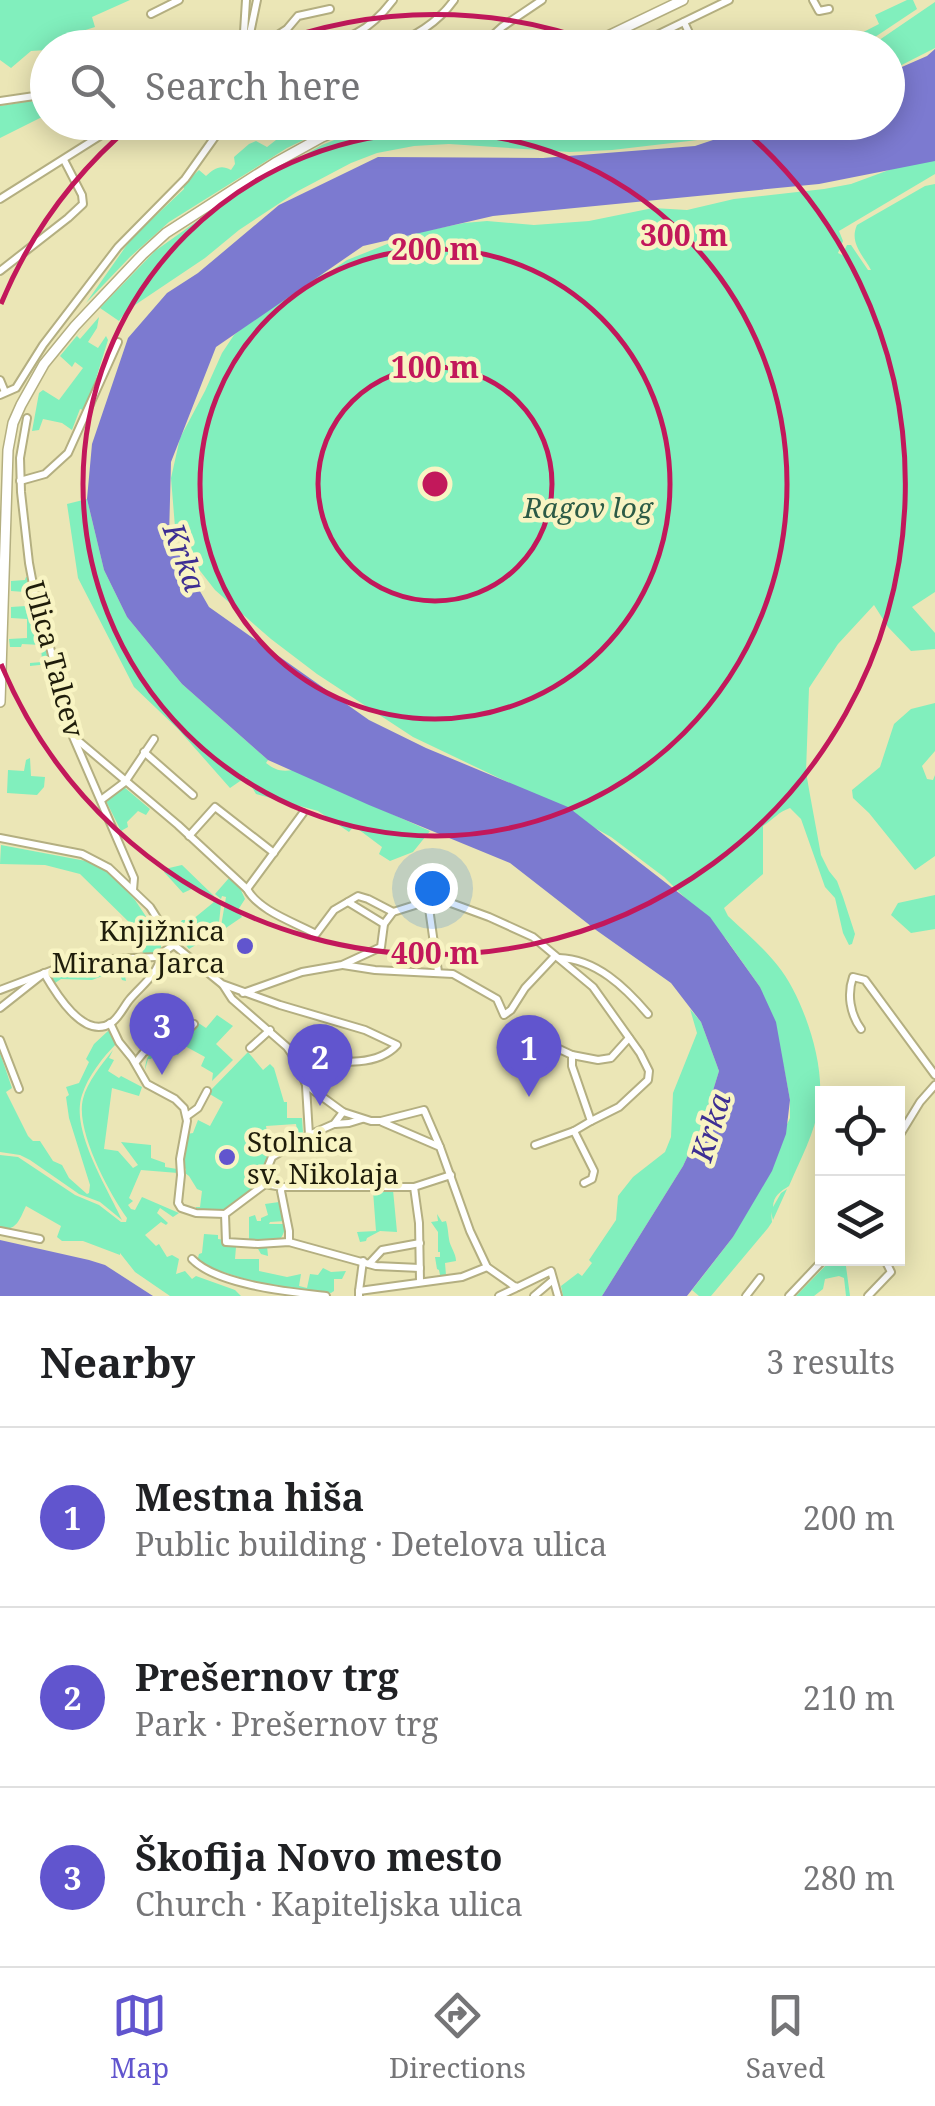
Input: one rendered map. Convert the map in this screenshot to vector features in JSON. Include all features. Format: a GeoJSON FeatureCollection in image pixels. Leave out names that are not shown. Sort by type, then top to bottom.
{"type":"FeatureCollection","features":[{"type":"Feature","properties":{"kind":"street"},"geometry":{"type":"LineString","coordinates":[[151,14],[179,0]]}},
{"type":"Feature","properties":{"kind":"street"},"geometry":{"type":"LineString","coordinates":[[245,30],[246,0]]}},
{"type":"Feature","properties":{"kind":"street"},"geometry":{"type":"LineString","coordinates":[[250,30],[257,0]]}},
{"type":"Feature","properties":{"kind":"street"},"geometry":{"type":"LineString","coordinates":[[363,30],[393,0]]}},
{"type":"Feature","properties":{"kind":"street"},"geometry":{"type":"LineString","coordinates":[[422,30],[443,15],[454,0]]}},
{"type":"Feature","properties":{"kind":"street"},"geometry":{"type":"LineString","coordinates":[[499,30],[542,0]]}},
{"type":"Feature","properties":{"kind":"street"},"geometry":{"type":"LineString","coordinates":[[620,30],[683,0]]}},
{"type":"Feature","properties":{"kind":"street"},"geometry":{"type":"LineString","coordinates":[[667,30],[729,0]]}},
{"type":"Feature","properties":{"kind":"street"},"geometry":{"type":"LineString","coordinates":[[813,0],[820,11],[829,10]]}},
{"type":"Feature","properties":{"kind":"street"},"geometry":{"type":"LineString","coordinates":[[285,30],[298,16],[330,9]]}},
{"type":"Feature","properties":{"kind":"street"},"geometry":{"type":"LineString","coordinates":[[684,22],[688,30]]}},
{"type":"Feature","properties":{"kind":"street"},"geometry":{"type":"LineString","coordinates":[[0,101],[30,97]]}},
{"type":"Feature","properties":{"kind":"street"},"geometry":{"type":"LineString","coordinates":[[0,199],[95,140]]}},
{"type":"Feature","properties":{"kind":"street"},"geometry":{"type":"LineString","coordinates":[[0,380],[3,394],[17,386],[43,345],[118,247],[185,179],[210,140]]}},
{"type":"Feature","properties":{"kind":"street"},"geometry":{"type":"LineString","coordinates":[[0,702],[8,421],[44,364],[104,295],[166,234],[319,140]]}},
{"type":"Feature","properties":{"kind":"street"},"geometry":{"type":"LineString","coordinates":[[0,271],[82,204],[82,195],[64,160]]}},
{"type":"Feature","properties":{"kind":"street"},"geometry":{"type":"LineString","coordinates":[[20,481],[45,474],[68,453],[118,342]]}},
{"type":"Feature","properties":{"kind":"street","name":"Ulica Talcev"},"geometry":{"type":"LineString","coordinates":[[27,418],[20,481],[38,611],[74,737],[134,878],[133,890]]}},
{"type":"Feature","properties":{"kind":"street"},"geometry":{"type":"LineString","coordinates":[[74,737],[190,836],[252,898],[316,934],[334,910],[358,896],[393,912]]}},
{"type":"Feature","properties":{"kind":"street"},"geometry":{"type":"LineString","coordinates":[[100,800],[125,782],[154,739]]}},
{"type":"Feature","properties":{"kind":"street"},"geometry":{"type":"LineString","coordinates":[[144,752],[193,796]]}},
{"type":"Feature","properties":{"kind":"street"},"geometry":{"type":"LineString","coordinates":[[190,836],[216,807],[274,853]]}},
{"type":"Feature","properties":{"kind":"street"},"geometry":{"type":"LineString","coordinates":[[247,889],[303,813]]}},
{"type":"Feature","properties":{"kind":"street"},"geometry":{"type":"LineString","coordinates":[[0,838],[82,854],[109,868],[150,907],[174,945],[222,984],[364,1030],[397,1045],[387,1054],[358,1062],[296,1060]]}},
{"type":"Feature","properties":{"kind":"street"},"geometry":{"type":"LineString","coordinates":[[347,901],[384,924]]}},
{"type":"Feature","properties":{"kind":"street"},"geometry":{"type":"LineString","coordinates":[[428,901],[438,972]]}},
{"type":"Feature","properties":{"kind":"street"},"geometry":{"type":"LineString","coordinates":[[243,993],[302,972],[342,965],[381,947],[384,924],[393,912],[428,901],[448,902],[534,938],[593,987],[647,1064],[648,1080],[619,1107],[574,1131],[535,1144]]}},
{"type":"Feature","properties":{"kind":"street"},"geometry":{"type":"LineString","coordinates":[[0,987],[69,964],[161,956],[174,945]]}},
{"type":"Feature","properties":{"kind":"street"},"geometry":{"type":"LineString","coordinates":[[44,972],[86,1026],[98,1028],[110,1023],[159,969],[161,956]]}},
{"type":"Feature","properties":{"kind":"street"},"geometry":{"type":"LineString","coordinates":[[342,965],[453,974],[496,999],[504,1015],[512,1010],[524,988],[556,957],[569,958],[610,976],[648,1014]]}},
{"type":"Feature","properties":{"kind":"street"},"geometry":{"type":"LineString","coordinates":[[0,1008],[44,972]]}},
{"type":"Feature","properties":{"kind":"street"},"geometry":{"type":"LineString","coordinates":[[861,1028],[851,1013],[853,977],[865,980],[935,1074]]}},
{"type":"Feature","properties":{"kind":"street"},"geometry":{"type":"LineString","coordinates":[[222,984],[232,999],[288,1047],[296,1060],[306,1086],[309,1135]]}},
{"type":"Feature","properties":{"kind":"street"},"geometry":{"type":"LineString","coordinates":[[110,1023],[147,1084],[184,1108],[179,1206],[183,1210],[224,1214],[264,1184],[272,1157],[334,1124],[362,1119]]}},
{"type":"Feature","properties":{"kind":"street"},"geometry":{"type":"LineString","coordinates":[[135,1063],[144,1052],[182,1036],[194,1024]]}},
{"type":"Feature","properties":{"kind":"street"},"geometry":{"type":"LineString","coordinates":[[250,1048],[270,1030]]}},
{"type":"Feature","properties":{"kind":"street"},"geometry":{"type":"LineString","coordinates":[[507,1038],[544,1042],[588,1059],[608,1060],[629,1038]]}},
{"type":"Feature","properties":{"kind":"street"},"geometry":{"type":"LineString","coordinates":[[0,1040],[19,1089]]}},
{"type":"Feature","properties":{"kind":"street"},"geometry":{"type":"LineString","coordinates":[[572,1054],[572,1066],[591,1121]]}},
{"type":"Feature","properties":{"kind":"street"},"geometry":{"type":"LineString","coordinates":[[905,1127],[935,1085]]}},
{"type":"Feature","properties":{"kind":"street"},"geometry":{"type":"LineString","coordinates":[[306,1086],[343,1112],[381,1121],[440,1147]]}},
{"type":"Feature","properties":{"kind":"street"},"geometry":{"type":"LineString","coordinates":[[186,1116],[198,1108],[206,1091]]}},
{"type":"Feature","properties":{"kind":"street"},"geometry":{"type":"LineString","coordinates":[[381,1121],[424,1110],[487,1267],[518,1287]]}},
{"type":"Feature","properties":{"kind":"street"},"geometry":{"type":"LineString","coordinates":[[334,1124],[343,1112]]}},
{"type":"Feature","properties":{"kind":"street"},"geometry":{"type":"LineString","coordinates":[[574,1131],[594,1171],[592,1180],[584,1184]]}},
{"type":"Feature","properties":{"kind":"street"},"geometry":{"type":"LineString","coordinates":[[264,1184],[414,1187],[452,1175]]}},
{"type":"Feature","properties":{"kind":"street"},"geometry":{"type":"LineString","coordinates":[[282,1187],[289,1242]]}},
{"type":"Feature","properties":{"kind":"street"},"geometry":{"type":"LineString","coordinates":[[414,1187],[420,1281]]}},
{"type":"Feature","properties":{"kind":"street"},"geometry":{"type":"LineString","coordinates":[[224,1214],[226,1242],[289,1242],[387,1268],[420,1268]]}},
{"type":"Feature","properties":{"kind":"street"},"geometry":{"type":"LineString","coordinates":[[0,1231],[40,1239]]}},
{"type":"Feature","properties":{"kind":"street"},"geometry":{"type":"LineString","coordinates":[[420,1243],[382,1250],[366,1262],[359,1294],[462,1276],[487,1267]]}},
{"type":"Feature","properties":{"kind":"street"},"geometry":{"type":"LineString","coordinates":[[192,1259],[202,1269],[262,1287],[326,1296]]}},
{"type":"Feature","properties":{"kind":"street"},"geometry":{"type":"LineString","coordinates":[[789,1296],[817,1266]]}},
{"type":"Feature","properties":{"kind":"street"},"geometry":{"type":"LineString","coordinates":[[868,1296],[891,1272],[888,1266]]}},
{"type":"Feature","properties":{"kind":"street"},"geometry":{"type":"LineString","coordinates":[[499,1296],[551,1271],[558,1294]]}},
{"type":"Feature","properties":{"kind":"street"},"geometry":{"type":"LineString","coordinates":[[746,1296],[760,1278]]}},
{"type":"Feature","properties":{"kind":"street"},"geometry":{"type":"LineString","coordinates":[[534,1296],[553,1280]]}},
{"type":"Feature","properties":{"kind":"green space"},"geometry":{"type":"Polygon","coordinates":[[[0,0],[130,0],[92,17],[95,27],[86,30],[30,30],[30,52],[11,68],[0,60],[0,0]]]}},
{"type":"Feature","properties":{"kind":"green space"},"geometry":{"type":"Polygon","coordinates":[[[907,0],[913,0],[917,9],[886,30],[867,30],[879,24],[875,15],[907,0]]]}},
{"type":"Feature","properties":{"kind":"green space"},"geometry":{"type":"Polygon","coordinates":[[[935,2],[935,48],[905,63],[905,30],[894,30],[935,2]]]}},
{"type":"Feature","properties":{"kind":"green space"},"geometry":{"type":"Polygon","coordinates":[[[30,101],[30,123],[0,138],[0,106],[30,101]]]}},
{"type":"Feature","properties":{"kind":"green space"},"geometry":{"type":"Polygon","coordinates":[[[276,140],[304,140],[169,222],[86,303],[131,239],[199,170],[206,176],[217,168],[231,170],[234,157],[249,144],[256,141],[267,147],[276,140]]]}},
{"type":"Feature","properties":{"kind":"green space"},"geometry":{"type":"Polygon","coordinates":[[[334,140],[698,140],[570,152],[449,144],[377,153],[298,191],[129,307],[119,321],[100,308],[155,251],[231,197],[334,140]]]}},
{"type":"Feature","properties":{"kind":"green space","name":"Ragov log"},"geometry":{"type":"Polygon","coordinates":[[[935,153],[935,174],[839,231],[843,241],[838,253],[842,255],[851,245],[871,270],[856,243],[857,225],[935,184],[935,592],[912,607],[935,633],[935,649],[911,651],[874,605],[838,644],[809,688],[806,772],[821,855],[843,897],[855,934],[852,944],[843,933],[835,898],[825,887],[801,819],[790,808],[763,826],[763,874],[724,908],[778,966],[796,995],[816,1052],[820,1086],[815,1086],[811,1136],[789,1186],[774,1200],[773,1207],[787,1189],[773,1220],[771,1212],[772,1222],[711,1296],[699,1296],[692,1290],[733,1237],[790,1118],[784,1068],[760,987],[726,939],[664,877],[611,837],[543,799],[413,737],[271,639],[215,590],[183,549],[175,527],[171,478],[180,438],[234,335],[311,279],[347,260],[415,233],[464,223],[534,225],[589,221],[653,208],[687,210],[734,199],[851,184],[935,153]]]}},
{"type":"Feature","properties":{"kind":"green space"},"geometry":{"type":"Polygon","coordinates":[[[99,317],[88,342],[98,348],[106,336],[108,340],[86,411],[80,409],[72,430],[43,419],[39,430],[32,431],[39,393],[43,390],[59,400],[83,368],[75,362],[72,367],[60,356],[91,319],[77,336],[80,339],[99,317]]]}},
{"type":"Feature","properties":{"kind":"green space"},"geometry":{"type":"Polygon","coordinates":[[[87,499],[104,570],[127,617],[182,684],[272,767],[293,770],[430,831],[413,852],[390,861],[379,854],[382,847],[354,826],[349,832],[318,811],[256,794],[246,777],[230,788],[134,687],[78,578],[67,504],[87,499]]]}},
{"type":"Feature","properties":{"kind":"green space"},"geometry":{"type":"Polygon","coordinates":[[[26,577],[49,664],[30,666],[42,662],[41,645],[10,647],[9,639],[27,638],[27,619],[11,618],[11,607],[26,606],[25,592],[11,591],[11,581],[26,577]]]}},
{"type":"Feature","properties":{"kind":"green space"},"geometry":{"type":"Polygon","coordinates":[[[935,703],[935,751],[922,766],[927,779],[933,780],[935,775],[935,856],[915,870],[853,798],[852,790],[880,767],[894,724],[911,709],[935,703]]]}},
{"type":"Feature","properties":{"kind":"green space"},"geometry":{"type":"Polygon","coordinates":[[[30,758],[31,776],[45,777],[44,787],[37,795],[7,793],[8,770],[24,771],[30,758]]]}},
{"type":"Feature","properties":{"kind":"green space"},"geometry":{"type":"Polygon","coordinates":[[[124,787],[150,809],[146,815],[138,811],[121,831],[106,801],[124,787]]]}},
{"type":"Feature","properties":{"kind":"green space"},"geometry":{"type":"Polygon","coordinates":[[[1,845],[86,861],[111,874],[135,900],[161,939],[161,949],[143,954],[134,927],[80,874],[45,865],[0,864],[1,845]]]}},
{"type":"Feature","properties":{"kind":"green space"},"geometry":{"type":"Polygon","coordinates":[[[182,865],[221,904],[218,932],[189,949],[185,944],[193,936],[182,920],[192,920],[214,902],[196,887],[183,893],[164,872],[182,865]]]}},
{"type":"Feature","properties":{"kind":"green space"},"geometry":{"type":"Polygon","coordinates":[[[229,878],[245,899],[238,910],[242,917],[220,932],[226,897],[221,899],[215,894],[229,878]]]}},
{"type":"Feature","properties":{"kind":"green space"},"geometry":{"type":"Polygon","coordinates":[[[935,895],[935,929],[911,933],[891,915],[898,903],[935,895]]]}},
{"type":"Feature","properties":{"kind":"green space"},"geometry":{"type":"Polygon","coordinates":[[[144,964],[125,976],[126,981],[118,970],[92,980],[61,979],[55,983],[52,979],[53,975],[84,965],[144,964]]]}},
{"type":"Feature","properties":{"kind":"green space"},"geometry":{"type":"Polygon","coordinates":[[[690,1009],[701,1022],[719,1071],[703,1123],[683,1166],[602,1296],[563,1296],[561,1286],[578,1273],[582,1276],[616,1220],[618,1196],[633,1177],[665,1152],[671,1137],[673,1093],[697,1033],[690,1009]]]}},
{"type":"Feature","properties":{"kind":"green space"},"geometry":{"type":"Polygon","coordinates":[[[217,1015],[233,1026],[216,1044],[233,1060],[212,1081],[213,1073],[201,1066],[205,1057],[183,1045],[178,1055],[162,1049],[156,1051],[145,1070],[146,1061],[152,1052],[183,1038],[197,1022],[206,1028],[217,1015]]]}},
{"type":"Feature","properties":{"kind":"green space"},"geometry":{"type":"Polygon","coordinates":[[[108,1031],[117,1043],[88,1081],[82,1095],[81,1125],[92,1159],[122,1220],[100,1202],[79,1194],[30,1160],[0,1152],[0,1053],[12,1088],[6,1092],[28,1136],[40,1141],[69,1178],[89,1193],[90,1185],[69,1118],[66,1087],[79,1083],[94,1044],[108,1031]]]}},
{"type":"Feature","properties":{"kind":"green space"},"geometry":{"type":"Polygon","coordinates":[[[113,1050],[109,1058],[114,1060],[108,1071],[142,1087],[139,1096],[112,1088],[104,1149],[118,1151],[133,1168],[138,1165],[121,1142],[151,1145],[151,1158],[177,1169],[178,1173],[141,1170],[129,1198],[133,1201],[128,1205],[135,1210],[142,1197],[179,1213],[173,1217],[160,1208],[157,1213],[168,1223],[161,1222],[145,1235],[156,1246],[159,1244],[167,1257],[179,1259],[176,1274],[185,1271],[192,1279],[196,1276],[235,1290],[241,1296],[170,1296],[135,1272],[120,1253],[83,1241],[62,1241],[57,1237],[61,1226],[26,1206],[14,1226],[0,1228],[0,1155],[18,1157],[75,1195],[126,1222],[95,1161],[82,1112],[88,1086],[113,1050]]]}},
{"type":"Feature","properties":{"kind":"green space"},"geometry":{"type":"Polygon","coordinates":[[[248,1052],[263,1070],[270,1064],[274,1068],[287,1102],[287,1118],[302,1118],[303,1133],[293,1140],[298,1136],[296,1124],[266,1126],[270,1152],[258,1187],[224,1211],[196,1210],[202,1191],[183,1167],[187,1134],[193,1133],[198,1120],[210,1126],[223,1102],[208,1093],[248,1052]]]}},
{"type":"Feature","properties":{"kind":"green space"},"geometry":{"type":"Polygon","coordinates":[[[393,1190],[397,1232],[380,1231],[360,1242],[357,1232],[376,1231],[373,1191],[393,1190]]]}},
{"type":"Feature","properties":{"kind":"green space"},"geometry":{"type":"Polygon","coordinates":[[[279,1202],[285,1221],[269,1224],[286,1224],[280,1239],[249,1241],[249,1217],[255,1215],[261,1221],[268,1215],[265,1204],[279,1202]]]}},
{"type":"Feature","properties":{"kind":"green space"},"geometry":{"type":"Polygon","coordinates":[[[437,1214],[442,1222],[446,1221],[456,1258],[445,1263],[446,1275],[440,1275],[435,1257],[440,1257],[438,1232],[431,1222],[438,1221],[437,1214]]]}},
{"type":"Feature","properties":{"kind":"green space"},"geometry":{"type":"Polygon","coordinates":[[[204,1234],[267,1246],[268,1256],[257,1247],[236,1247],[235,1259],[259,1259],[259,1271],[287,1277],[301,1274],[299,1286],[307,1288],[310,1274],[318,1275],[323,1268],[346,1271],[342,1279],[334,1279],[331,1293],[262,1284],[197,1262],[204,1234]]]}},
{"type":"Feature","properties":{"kind":"green space"},"geometry":{"type":"Polygon","coordinates":[[[825,1266],[846,1266],[850,1296],[846,1296],[844,1278],[839,1276],[825,1279],[823,1289],[814,1296],[796,1296],[825,1266]]]}},
{"type":"Feature","properties":{"kind":"water","name":"Krka"},"geometry":{"type":"Polygon","coordinates":[[[935,49],[935,161],[819,184],[493,216],[363,246],[216,347],[171,462],[169,537],[209,607],[369,720],[568,807],[710,917],[760,987],[776,1022],[790,1100],[786,1134],[772,1171],[733,1237],[687,1296],[602,1296],[683,1166],[703,1123],[719,1071],[701,1022],[671,983],[510,863],[268,760],[182,684],[127,617],[104,570],[87,499],[92,444],[128,338],[167,293],[198,273],[279,205],[378,157],[543,158],[695,146],[713,140],[905,140],[905,66],[935,49]]]}},
{"type":"Feature","properties":{"kind":"water"},"geometry":{"type":"Polygon","coordinates":[[[0,1240],[105,1265],[153,1296],[0,1296],[0,1240]]]}},
{"type":"Feature","properties":{"kind":"place","name":"Knjižnica Mirana Jarca"},"geometry":{"type":"Point","coordinates":[245,946]}},
{"type":"Feature","properties":{"kind":"place","name":"Škofija Novo mesto"},"geometry":{"type":"Point","coordinates":[162,1075]}},
{"type":"Feature","properties":{"kind":"place","name":"Mestna hiša"},"geometry":{"type":"Point","coordinates":[529,1097]}},
{"type":"Feature","properties":{"kind":"place","name":"Prešernov trg"},"geometry":{"type":"Point","coordinates":[320,1106]}},
{"type":"Feature","properties":{"kind":"place","name":"Stolnica sv. Nikolaja"},"geometry":{"type":"Point","coordinates":[227,1157]}}]}
